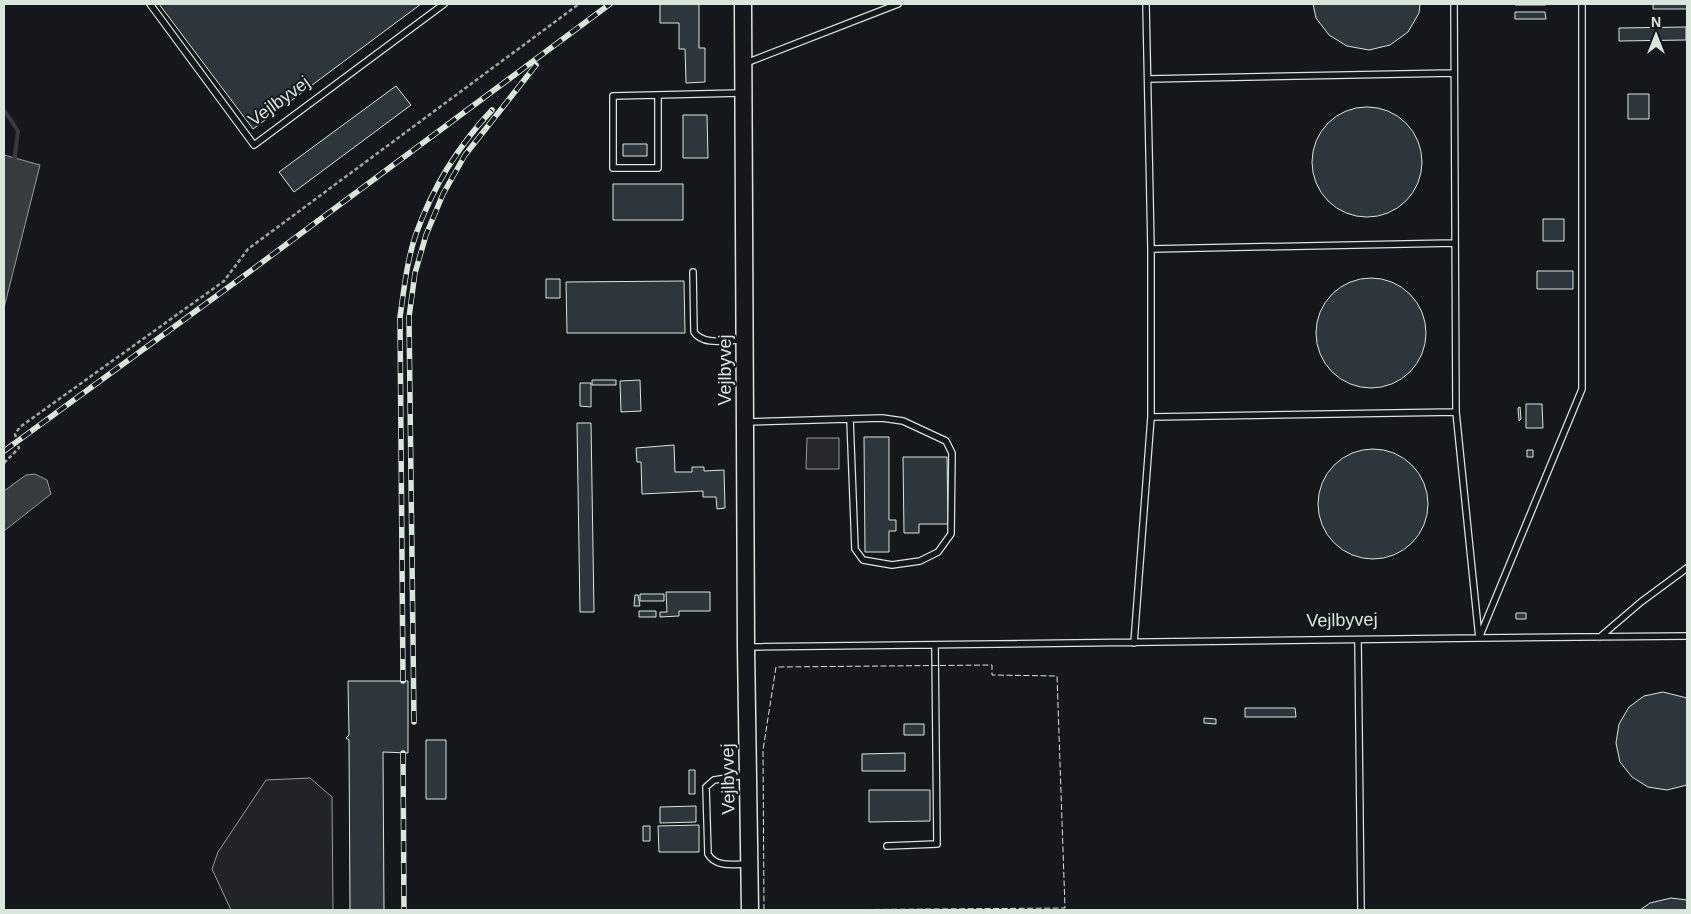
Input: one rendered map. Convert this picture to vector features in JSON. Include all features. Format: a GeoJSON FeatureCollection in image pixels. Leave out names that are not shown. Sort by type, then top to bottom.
{"type":"FeatureCollection","features":[{"type":"Feature","properties":{"kind":"street","name":"Vejlbyvej"},"geometry":{"type":"LineString","coordinates":[[743,4],[746,647],[750,910]]}},
{"type":"Feature","properties":{"kind":"lane","name":"Vejlbyvej"},"geometry":{"type":"LineString","coordinates":[[150,4],[254,144],[444,4]]}},
{"type":"Feature","properties":{"kind":"lane"},"geometry":{"type":"LineString","coordinates":[[743,64],[898,4]]}},
{"type":"Feature","properties":{"kind":"lane"},"geometry":{"type":"LineString","coordinates":[[1134,643],[1151,418],[1151,249],[1146,4]]}},
{"type":"Feature","properties":{"kind":"lane"},"geometry":{"type":"LineString","coordinates":[[1454,4],[1456,412],[1479,638]]}},
{"type":"Feature","properties":{"kind":"lane"},"geometry":{"type":"LineString","coordinates":[[1479,638],[1582,389],[1582,4]]}},
{"type":"Feature","properties":{"kind":"lane"},"geometry":{"type":"LineString","coordinates":[[1148,79],[1454,73]]}},
{"type":"Feature","properties":{"kind":"lane"},"geometry":{"type":"LineString","coordinates":[[658,95],[658,168],[613,168],[613,96],[743,93]]}},
{"type":"Feature","properties":{"kind":"lane"},"geometry":{"type":"LineString","coordinates":[[1151,249],[1454,243]]}},
{"type":"Feature","properties":{"kind":"lane"},"geometry":{"type":"LineString","coordinates":[[693,272],[694,332],[698,338],[706,341],[745,340]]}},
{"type":"Feature","properties":{"kind":"lane"},"geometry":{"type":"LineString","coordinates":[[1151,418],[1456,412]]}},
{"type":"Feature","properties":{"kind":"lane"},"geometry":{"type":"LineString","coordinates":[[745,422],[882,418],[903,421],[946,441],[952,453],[951,534],[938,552],[920,560],[892,565],[863,560],[854,548],[850,419]]}},
{"type":"Feature","properties":{"kind":"lane"},"geometry":{"type":"LineString","coordinates":[[1600,637],[1641,602],[1687,568]]}},
{"type":"Feature","properties":{"kind":"lane","name":"Vejlbyvej"},"geometry":{"type":"LineString","coordinates":[[746,647],[1687,636]]}},
{"type":"Feature","properties":{"kind":"lane"},"geometry":{"type":"LineString","coordinates":[[1358,640],[1360,910]]}},
{"type":"Feature","properties":{"kind":"lane"},"geometry":{"type":"LineString","coordinates":[[887,846],[937,844],[935,645]]}},
{"type":"Feature","properties":{"kind":"lane"},"geometry":{"type":"LineString","coordinates":[[748,775],[714,780],[706,787],[708,854],[711,860],[719,864],[750,864]]}},
{"type":"Feature","properties":{"kind":"path"},"geometry":{"type":"LineString","coordinates":[[4,463],[19,448],[15,434],[20,427],[224,281],[248,249],[579,4]]}},
{"type":"Feature","properties":{"kind":"shaded area"},"geometry":{"type":"Polygon","coordinates":[[[4,155],[40,165],[4,308],[4,155]]]}},
{"type":"Feature","properties":{"kind":"shaded area"},"geometry":{"type":"Polygon","coordinates":[[[807,438],[839,438],[839,469],[806,469],[807,438]]]}},
{"type":"Feature","properties":{"kind":"shaded area"},"geometry":{"type":"Polygon","coordinates":[[[35,474],[47,480],[51,494],[4,531],[4,491],[26,475],[35,474]]]}},
{"type":"Feature","properties":{"kind":"shaded area"},"geometry":{"type":"Polygon","coordinates":[[[310,778],[332,797],[333,910],[231,910],[212,869],[218,852],[266,780],[310,778]]]}},
{"type":"Feature","properties":{"kind":"building"},"geometry":{"type":"Polygon","coordinates":[[[159,4],[421,4],[253,129],[159,4]]]}},
{"type":"Feature","properties":{"kind":"building"},"geometry":{"type":"Polygon","coordinates":[[[660,4],[699,4],[699,48],[705,48],[705,82],[686,83],[685,49],[679,49],[679,23],[660,23],[660,4]]]}},
{"type":"Feature","properties":{"kind":"building"},"geometry":{"type":"Polygon","coordinates":[[[1313,4],[1420,4],[1419,13],[1408,32],[1390,45],[1369,50],[1347,46],[1329,35],[1316,18],[1313,4]]]}},
{"type":"Feature","properties":{"kind":"building"},"geometry":{"type":"Polygon","coordinates":[[[1546,4],[1546,5],[1515,5],[1546,4]]]}},
{"type":"Feature","properties":{"kind":"building"},"geometry":{"type":"Polygon","coordinates":[[[1653,4],[1687,4],[1687,9],[1653,9],[1653,4]]]}},
{"type":"Feature","properties":{"kind":"building"},"geometry":{"type":"Polygon","coordinates":[[[1515,12],[1545,12],[1546,19],[1515,19],[1515,12]]]}},
{"type":"Feature","properties":{"kind":"building"},"geometry":{"type":"Polygon","coordinates":[[[1686,27],[1686,40],[1619,41],[1619,28],[1686,27]]]}},
{"type":"Feature","properties":{"kind":"building"},"geometry":{"type":"Polygon","coordinates":[[[396,86],[411,105],[294,192],[279,172],[396,86]]]}},
{"type":"Feature","properties":{"kind":"building"},"geometry":{"type":"Polygon","coordinates":[[[1628,94],[1649,94],[1649,119],[1628,119],[1628,94]]]}},
{"type":"Feature","properties":{"kind":"building"},"geometry":{"type":"Polygon","coordinates":[[[1367,107],[1388,111],[1406,123],[1418,141],[1422,162],[1418,183],[1406,201],[1388,213],[1367,217],[1346,213],[1328,201],[1316,183],[1312,162],[1316,141],[1328,123],[1346,111],[1367,107]]]}},
{"type":"Feature","properties":{"kind":"building"},"geometry":{"type":"Polygon","coordinates":[[[683,115],[707,115],[708,158],[683,158],[683,115]]]}},
{"type":"Feature","properties":{"kind":"building"},"geometry":{"type":"Polygon","coordinates":[[[623,144],[647,144],[647,156],[623,156],[623,144]]]}},
{"type":"Feature","properties":{"kind":"building"},"geometry":{"type":"Polygon","coordinates":[[[613,184],[683,184],[683,220],[613,220],[613,184]]]}},
{"type":"Feature","properties":{"kind":"building"},"geometry":{"type":"Polygon","coordinates":[[[1543,219],[1564,219],[1564,241],[1543,241],[1543,219]]]}},
{"type":"Feature","properties":{"kind":"building"},"geometry":{"type":"Polygon","coordinates":[[[1537,271],[1573,271],[1573,289],[1537,289],[1537,271]]]}},
{"type":"Feature","properties":{"kind":"building"},"geometry":{"type":"Polygon","coordinates":[[[1371,278],[1392,282],[1410,294],[1422,312],[1426,333],[1422,354],[1410,372],[1392,384],[1371,388],[1350,384],[1332,372],[1320,354],[1316,333],[1320,312],[1332,294],[1350,282],[1371,278]]]}},
{"type":"Feature","properties":{"kind":"building"},"geometry":{"type":"Polygon","coordinates":[[[546,279],[560,279],[560,298],[546,298],[546,279]]]}},
{"type":"Feature","properties":{"kind":"building"},"geometry":{"type":"Polygon","coordinates":[[[684,281],[685,333],[567,333],[566,282],[684,281]]]}},
{"type":"Feature","properties":{"kind":"building"},"geometry":{"type":"Polygon","coordinates":[[[592,380],[616,380],[616,385],[592,385],[592,380]]]}},
{"type":"Feature","properties":{"kind":"building"},"geometry":{"type":"Polygon","coordinates":[[[640,380],[641,411],[621,412],[620,381],[640,380]]]}},
{"type":"Feature","properties":{"kind":"building"},"geometry":{"type":"Polygon","coordinates":[[[580,383],[591,383],[591,407],[580,406],[580,383]]]}},
{"type":"Feature","properties":{"kind":"building"},"geometry":{"type":"Polygon","coordinates":[[[1526,404],[1542,404],[1543,428],[1526,428],[1526,404]]]}},
{"type":"Feature","properties":{"kind":"building"},"geometry":{"type":"Polygon","coordinates":[[[1520,407],[1521,419],[1519,421],[1518,408],[1520,407]]]}},
{"type":"Feature","properties":{"kind":"building"},"geometry":{"type":"Polygon","coordinates":[[[577,423],[591,423],[594,612],[580,612],[577,423]]]}},
{"type":"Feature","properties":{"kind":"building"},"geometry":{"type":"Polygon","coordinates":[[[864,437],[889,437],[889,520],[896,520],[896,531],[889,531],[889,552],[865,552],[864,437]]]}},
{"type":"Feature","properties":{"kind":"building"},"geometry":{"type":"Polygon","coordinates":[[[674,445],[675,472],[692,472],[692,467],[704,467],[704,471],[724,470],[725,508],[717,509],[716,497],[703,497],[703,491],[642,494],[641,462],[637,462],[636,448],[674,445]]]}},
{"type":"Feature","properties":{"kind":"building"},"geometry":{"type":"Polygon","coordinates":[[[1373,449],[1394,453],[1412,465],[1424,483],[1428,504],[1424,525],[1412,543],[1394,555],[1373,559],[1352,555],[1334,543],[1322,525],[1318,504],[1322,483],[1334,465],[1352,453],[1373,449]]]}},
{"type":"Feature","properties":{"kind":"building"},"geometry":{"type":"Polygon","coordinates":[[[1527,450],[1533,450],[1533,457],[1527,457],[1527,450]]]}},
{"type":"Feature","properties":{"kind":"building"},"geometry":{"type":"Polygon","coordinates":[[[903,457],[947,457],[948,524],[919,524],[919,533],[904,533],[903,457]]]}},
{"type":"Feature","properties":{"kind":"building"},"geometry":{"type":"Polygon","coordinates":[[[666,592],[710,592],[710,611],[679,611],[679,616],[660,617],[660,612],[667,612],[666,592]]]}},
{"type":"Feature","properties":{"kind":"building"},"geometry":{"type":"Polygon","coordinates":[[[640,594],[664,594],[664,601],[640,601],[640,594]]]}},
{"type":"Feature","properties":{"kind":"building"},"geometry":{"type":"Polygon","coordinates":[[[635,595],[638,595],[640,606],[634,606],[635,595]]]}},
{"type":"Feature","properties":{"kind":"building"},"geometry":{"type":"Polygon","coordinates":[[[639,611],[656,611],[656,617],[639,617],[639,611]]]}},
{"type":"Feature","properties":{"kind":"building"},"geometry":{"type":"Polygon","coordinates":[[[1516,613],[1526,613],[1526,619],[1516,619],[1516,613]]]}},
{"type":"Feature","properties":{"kind":"building"},"geometry":{"type":"Polygon","coordinates":[[[348,681],[408,681],[408,753],[383,752],[384,910],[350,910],[349,740],[346,738],[349,735],[348,681]]]}},
{"type":"Feature","properties":{"kind":"building"},"geometry":{"type":"Polygon","coordinates":[[[1663,692],[1687,698],[1687,785],[1667,790],[1648,787],[1632,777],[1620,762],[1616,743],[1619,724],[1629,707],[1644,696],[1663,692]]]}},
{"type":"Feature","properties":{"kind":"building"},"geometry":{"type":"Polygon","coordinates":[[[1245,708],[1295,708],[1296,717],[1245,717],[1245,708]]]}},
{"type":"Feature","properties":{"kind":"building"},"geometry":{"type":"Polygon","coordinates":[[[1204,718],[1216,719],[1216,724],[1204,723],[1204,718]]]}},
{"type":"Feature","properties":{"kind":"building"},"geometry":{"type":"Polygon","coordinates":[[[904,724],[924,724],[924,735],[904,735],[904,724]]]}},
{"type":"Feature","properties":{"kind":"building"},"geometry":{"type":"Polygon","coordinates":[[[426,740],[446,740],[446,799],[426,799],[426,740]]]}},
{"type":"Feature","properties":{"kind":"building"},"geometry":{"type":"Polygon","coordinates":[[[905,753],[905,771],[862,771],[862,754],[905,753]]]}},
{"type":"Feature","properties":{"kind":"building"},"geometry":{"type":"Polygon","coordinates":[[[689,770],[695,770],[695,794],[689,794],[689,770]]]}},
{"type":"Feature","properties":{"kind":"building"},"geometry":{"type":"Polygon","coordinates":[[[869,790],[930,790],[930,821],[869,822],[869,790]]]}},
{"type":"Feature","properties":{"kind":"building"},"geometry":{"type":"Polygon","coordinates":[[[696,806],[696,822],[660,823],[660,807],[696,806]]]}},
{"type":"Feature","properties":{"kind":"building"},"geometry":{"type":"Polygon","coordinates":[[[699,825],[699,852],[659,852],[658,826],[699,825]]]}},
{"type":"Feature","properties":{"kind":"building"},"geometry":{"type":"Polygon","coordinates":[[[643,826],[650,826],[650,841],[643,841],[643,826]]]}},
{"type":"Feature","properties":{"kind":"building"},"geometry":{"type":"Polygon","coordinates":[[[1671,898],[1687,900],[1687,910],[1640,910],[1650,903],[1671,898]]]}},
{"type":"Feature","properties":{"kind":"waterway"},"geometry":{"type":"LineString","coordinates":[[4,110],[18,131],[14,163]]}},
{"type":"Feature","properties":{"kind":"railway"},"geometry":{"type":"LineString","coordinates":[[4,451],[610,4]]}},
{"type":"Feature","properties":{"kind":"railway"},"geometry":{"type":"LineString","coordinates":[[414,722],[409,317],[415,273],[426,235],[443,194],[465,155],[536,65]]}},
{"type":"Feature","properties":{"kind":"railway"},"geometry":{"type":"LineString","coordinates":[[403,681],[400,317],[404,285],[416,234],[438,184],[468,138],[492,110]]}},
{"type":"Feature","properties":{"kind":"railway"},"geometry":{"type":"LineString","coordinates":[[403,753],[404,910]]}},
{"type":"Feature","properties":{"kind":"fence"},"geometry":{"type":"LineString","coordinates":[[764,910],[763,750],[776,667],[992,665],[992,675],[1057,676],[1065,908],[802,910]]}}]}
